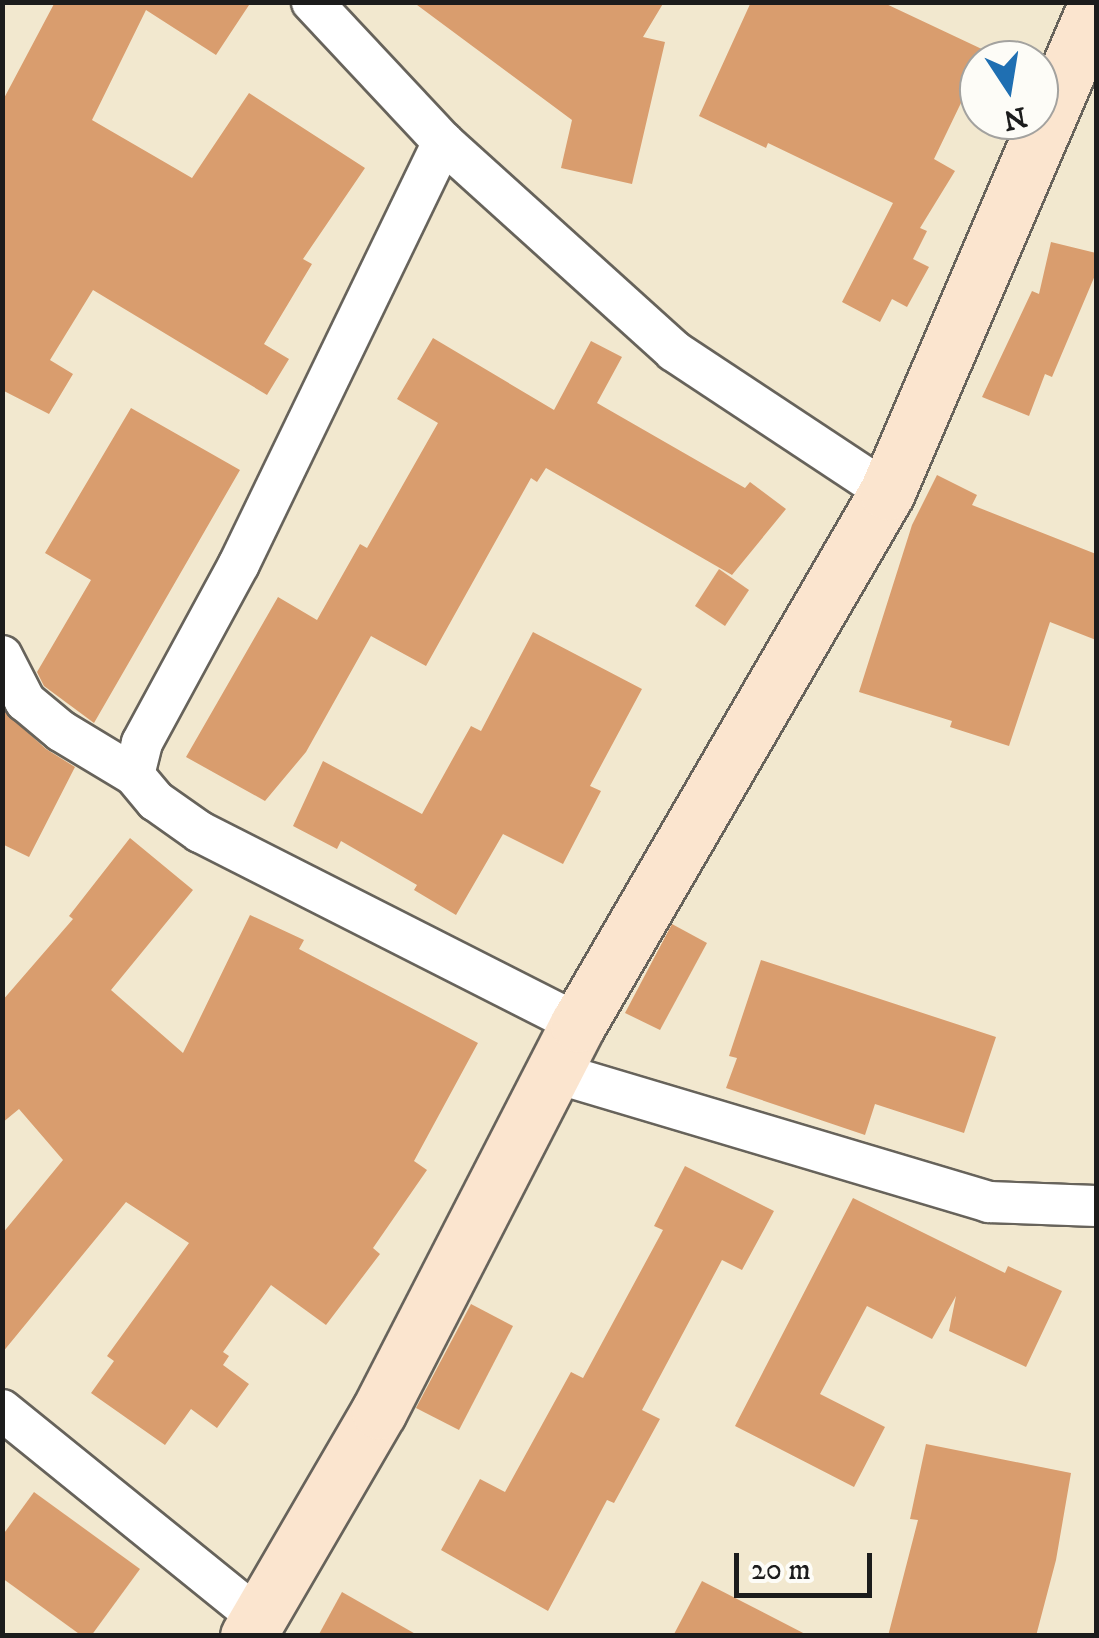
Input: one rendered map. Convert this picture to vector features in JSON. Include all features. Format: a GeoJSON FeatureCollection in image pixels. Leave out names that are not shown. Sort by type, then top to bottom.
{"type":"FeatureCollection","features":[{"type":"Feature","properties":{"kind":"street"},"geometry":{"type":"LineString","coordinates":[[312,2],[444,142],[674,351],[888,492]]}},
{"type":"Feature","properties":{"kind":"street"},"geometry":{"type":"LineString","coordinates":[[2,1410],[254,1627],[378,1410],[578,1024],[888,492],[1096,5]]}},
{"type":"Feature","properties":{"kind":"street"},"geometry":{"type":"LineString","coordinates":[[134,775],[142,743],[239,564],[444,142]]}},
{"type":"Feature","properties":{"kind":"street"},"geometry":{"type":"LineString","coordinates":[[2,656],[25,702],[62,731],[134,775],[156,801],[200,832],[578,1024]]}},
{"type":"Feature","properties":{"kind":"street"},"geometry":{"type":"LineString","coordinates":[[554,1072],[989,1202],[1096,1206]]}},
{"type":"Feature","properties":{"kind":"building"},"geometry":{"type":"Polygon","coordinates":[[[55,2],[251,2],[216,55],[146,10],[92,120],[192,178],[249,93],[365,168],[303,259],[312,264],[264,344],[289,359],[267,395],[93,290],[50,360],[73,374],[49,414],[2,390],[2,102],[55,2]]]}},
{"type":"Feature","properties":{"kind":"building"},"geometry":{"type":"Polygon","coordinates":[[[413,2],[664,2],[643,37],[665,42],[632,184],[561,168],[572,120],[413,2]]]}},
{"type":"Feature","properties":{"kind":"building"},"geometry":{"type":"Polygon","coordinates":[[[751,2],[882,2],[963,40],[959,40],[959,107],[934,159],[955,171],[920,228],[927,231],[913,259],[929,267],[907,307],[892,299],[880,322],[842,302],[893,203],[768,143],[766,148],[699,116],[751,2]]]}},
{"type":"Feature","properties":{"kind":"building"},"geometry":{"type":"Polygon","coordinates":[[[1051,242],[1096,253],[1096,273],[1052,377],[1045,374],[1029,416],[982,397],[1032,291],[1039,294],[1051,242]]]}},
{"type":"Feature","properties":{"kind":"building"},"geometry":{"type":"Polygon","coordinates":[[[433,338],[554,410],[591,341],[622,357],[597,403],[745,488],[750,482],[786,509],[732,575],[546,468],[537,482],[531,478],[426,666],[371,636],[306,752],[265,801],[186,757],[278,597],[317,620],[360,544],[367,548],[438,423],[397,399],[433,338]]]}},
{"type":"Feature","properties":{"kind":"building"},"geometry":{"type":"Polygon","coordinates":[[[131,408],[240,470],[94,723],[44,686],[37,672],[91,580],[45,553],[131,408]]]}},
{"type":"Feature","properties":{"kind":"building"},"geometry":{"type":"Polygon","coordinates":[[[937,475],[977,495],[972,505],[1096,554],[1096,640],[1050,622],[1009,746],[950,727],[952,721],[859,692],[912,525],[937,475]]]}},
{"type":"Feature","properties":{"kind":"building"},"geometry":{"type":"Polygon","coordinates":[[[719,569],[749,590],[725,626],[695,606],[719,569]]]}},
{"type":"Feature","properties":{"kind":"building"},"geometry":{"type":"Polygon","coordinates":[[[533,632],[642,689],[590,786],[601,791],[563,864],[503,834],[456,915],[414,890],[417,885],[341,841],[337,849],[293,826],[323,761],[422,814],[471,726],[481,731],[533,632]]]}},
{"type":"Feature","properties":{"kind":"building"},"geometry":{"type":"Polygon","coordinates":[[[2,709],[46,749],[75,767],[29,857],[2,844],[2,709]]]}},
{"type":"Feature","properties":{"kind":"building"},"geometry":{"type":"Polygon","coordinates":[[[130,838],[193,890],[111,990],[183,1053],[250,915],[304,940],[299,949],[478,1043],[414,1161],[427,1170],[373,1248],[380,1254],[326,1325],[271,1285],[223,1352],[229,1356],[223,1365],[249,1384],[217,1428],[191,1409],[165,1445],[91,1393],[114,1361],[107,1356],[189,1243],[126,1202],[2,1353],[2,1234],[63,1160],[19,1109],[2,1123],[2,1001],[73,919],[69,916],[130,838]]]}},
{"type":"Feature","properties":{"kind":"building"},"geometry":{"type":"Polygon","coordinates":[[[672,924],[707,943],[660,1030],[625,1013],[672,924]]]}},
{"type":"Feature","properties":{"kind":"building"},"geometry":{"type":"Polygon","coordinates":[[[761,960],[996,1037],[964,1133],[875,1104],[865,1135],[726,1088],[737,1058],[729,1056],[761,960]]]}},
{"type":"Feature","properties":{"kind":"building"},"geometry":{"type":"Polygon","coordinates":[[[685,1166],[774,1211],[742,1270],[722,1260],[642,1410],[660,1419],[614,1503],[607,1500],[548,1611],[441,1550],[480,1479],[505,1492],[571,1372],[583,1378],[663,1230],[654,1226],[685,1166]]]}},
{"type":"Feature","properties":{"kind":"building"},"geometry":{"type":"Polygon","coordinates":[[[853,1198],[1005,1273],[1008,1266],[1062,1291],[1026,1367],[949,1331],[956,1296],[932,1339],[867,1306],[820,1394],[885,1427],[854,1487],[735,1426],[853,1198]]]}},
{"type":"Feature","properties":{"kind":"building"},"geometry":{"type":"Polygon","coordinates":[[[471,1304],[513,1326],[459,1430],[416,1408],[471,1304]]]}},
{"type":"Feature","properties":{"kind":"building"},"geometry":{"type":"Polygon","coordinates":[[[926,1444],[1071,1473],[1056,1560],[1036,1636],[888,1636],[918,1520],[910,1519],[926,1444]]]}},
{"type":"Feature","properties":{"kind":"building"},"geometry":{"type":"Polygon","coordinates":[[[34,1492],[140,1569],[91,1636],[82,1636],[2,1578],[2,1536],[34,1492]]]}},
{"type":"Feature","properties":{"kind":"building"},"geometry":{"type":"Polygon","coordinates":[[[702,1581],[809,1636],[673,1636],[702,1581]]]}},
{"type":"Feature","properties":{"kind":"building"},"geometry":{"type":"Polygon","coordinates":[[[342,1592],[419,1636],[318,1636],[342,1592]]]}}]}
